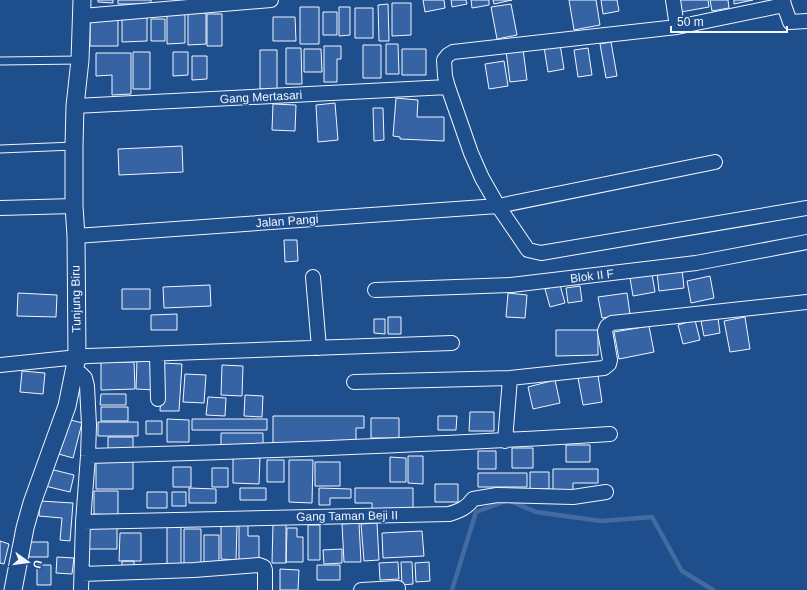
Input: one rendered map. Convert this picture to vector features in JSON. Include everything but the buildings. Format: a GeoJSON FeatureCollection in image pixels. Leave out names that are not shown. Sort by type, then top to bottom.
{"type":"FeatureCollection","features":[{"type":"Feature","properties":{"kind":"street"},"geometry":{"type":"LineString","coordinates":[[82,8],[271,0]]}},
{"type":"Feature","properties":{"kind":"street"},"geometry":{"type":"LineString","coordinates":[[673,0],[677,27]]}},
{"type":"Feature","properties":{"kind":"street"},"geometry":{"type":"LineString","coordinates":[[807,21],[790,22],[784,3],[677,27],[453,52],[448,54],[444,60],[445,76],[448,87],[471,153],[482,178],[498,206],[528,250],[541,253],[807,208]]}},
{"type":"Feature","properties":{"kind":"street","name":"Tunjung Biru"},"geometry":{"type":"LineString","coordinates":[[14,590],[25,528],[32,503],[67,406],[76,364],[74,146],[75,106],[80,60],[82,8]]}},
{"type":"Feature","properties":{"kind":"street","name":"Gang Mertasari"},"geometry":{"type":"LineString","coordinates":[[75,106],[448,87]]}},
{"type":"Feature","properties":{"kind":"street","name":"Jalan Pangi"},"geometry":{"type":"LineString","coordinates":[[76,236],[498,206],[715,162]]}},
{"type":"Feature","properties":{"kind":"street"},"geometry":{"type":"LineString","coordinates":[[0,208],[74,206]]}},
{"type":"Feature","properties":{"kind":"street","name":"Blok II F"},"geometry":{"type":"LineString","coordinates":[[375,290],[511,285],[696,264],[807,242]]}},
{"type":"Feature","properties":{"kind":"street"},"geometry":{"type":"LineString","coordinates":[[313,277],[319,348]]}},
{"type":"Feature","properties":{"kind":"street"},"geometry":{"type":"LineString","coordinates":[[354,382],[510,378],[604,368],[609,364],[610,360],[605,331],[607,326],[612,323],[807,302]]}},
{"type":"Feature","properties":{"kind":"street"},"geometry":{"type":"LineString","coordinates":[[0,365],[76,364],[158,354],[452,343]]}},
{"type":"Feature","properties":{"kind":"street"},"geometry":{"type":"LineString","coordinates":[[158,354],[158,399]]}},
{"type":"Feature","properties":{"kind":"street"},"geometry":{"type":"LineString","coordinates":[[76,364],[85,378],[87,386],[89,425],[83,522],[81,590]]}},
{"type":"Feature","properties":{"kind":"street"},"geometry":{"type":"LineString","coordinates":[[505,441],[510,378]]}},
{"type":"Feature","properties":{"kind":"street"},"geometry":{"type":"LineString","coordinates":[[88,456],[276,451],[505,441],[610,434]]}},
{"type":"Feature","properties":{"kind":"street","name":"Gang Taman Beji II"},"geometry":{"type":"LineString","coordinates":[[83,522],[449,514],[465,508],[473,500],[497,495],[573,497],[606,492]]}},
{"type":"Feature","properties":{"kind":"street"},"geometry":{"type":"LineString","coordinates":[[82,574],[194,570],[259,565],[264,567],[265,590]]}},
{"type":"Feature","properties":{"kind":"street"},"geometry":{"type":"LineString","coordinates":[[361,590],[398,588]]}},
{"type":"Feature","properties":{"kind":"lane"},"geometry":{"type":"LineString","coordinates":[[0,61],[80,60]]}},
{"type":"Feature","properties":{"kind":"lane"},"geometry":{"type":"LineString","coordinates":[[0,149],[74,146]]}},
{"type":"Feature","properties":{"kind":"waterway"},"geometry":{"type":"LineString","coordinates":[[452,590],[476,512],[508,500],[536,512],[601,521],[652,517],[682,571],[713,590]]}}]}
